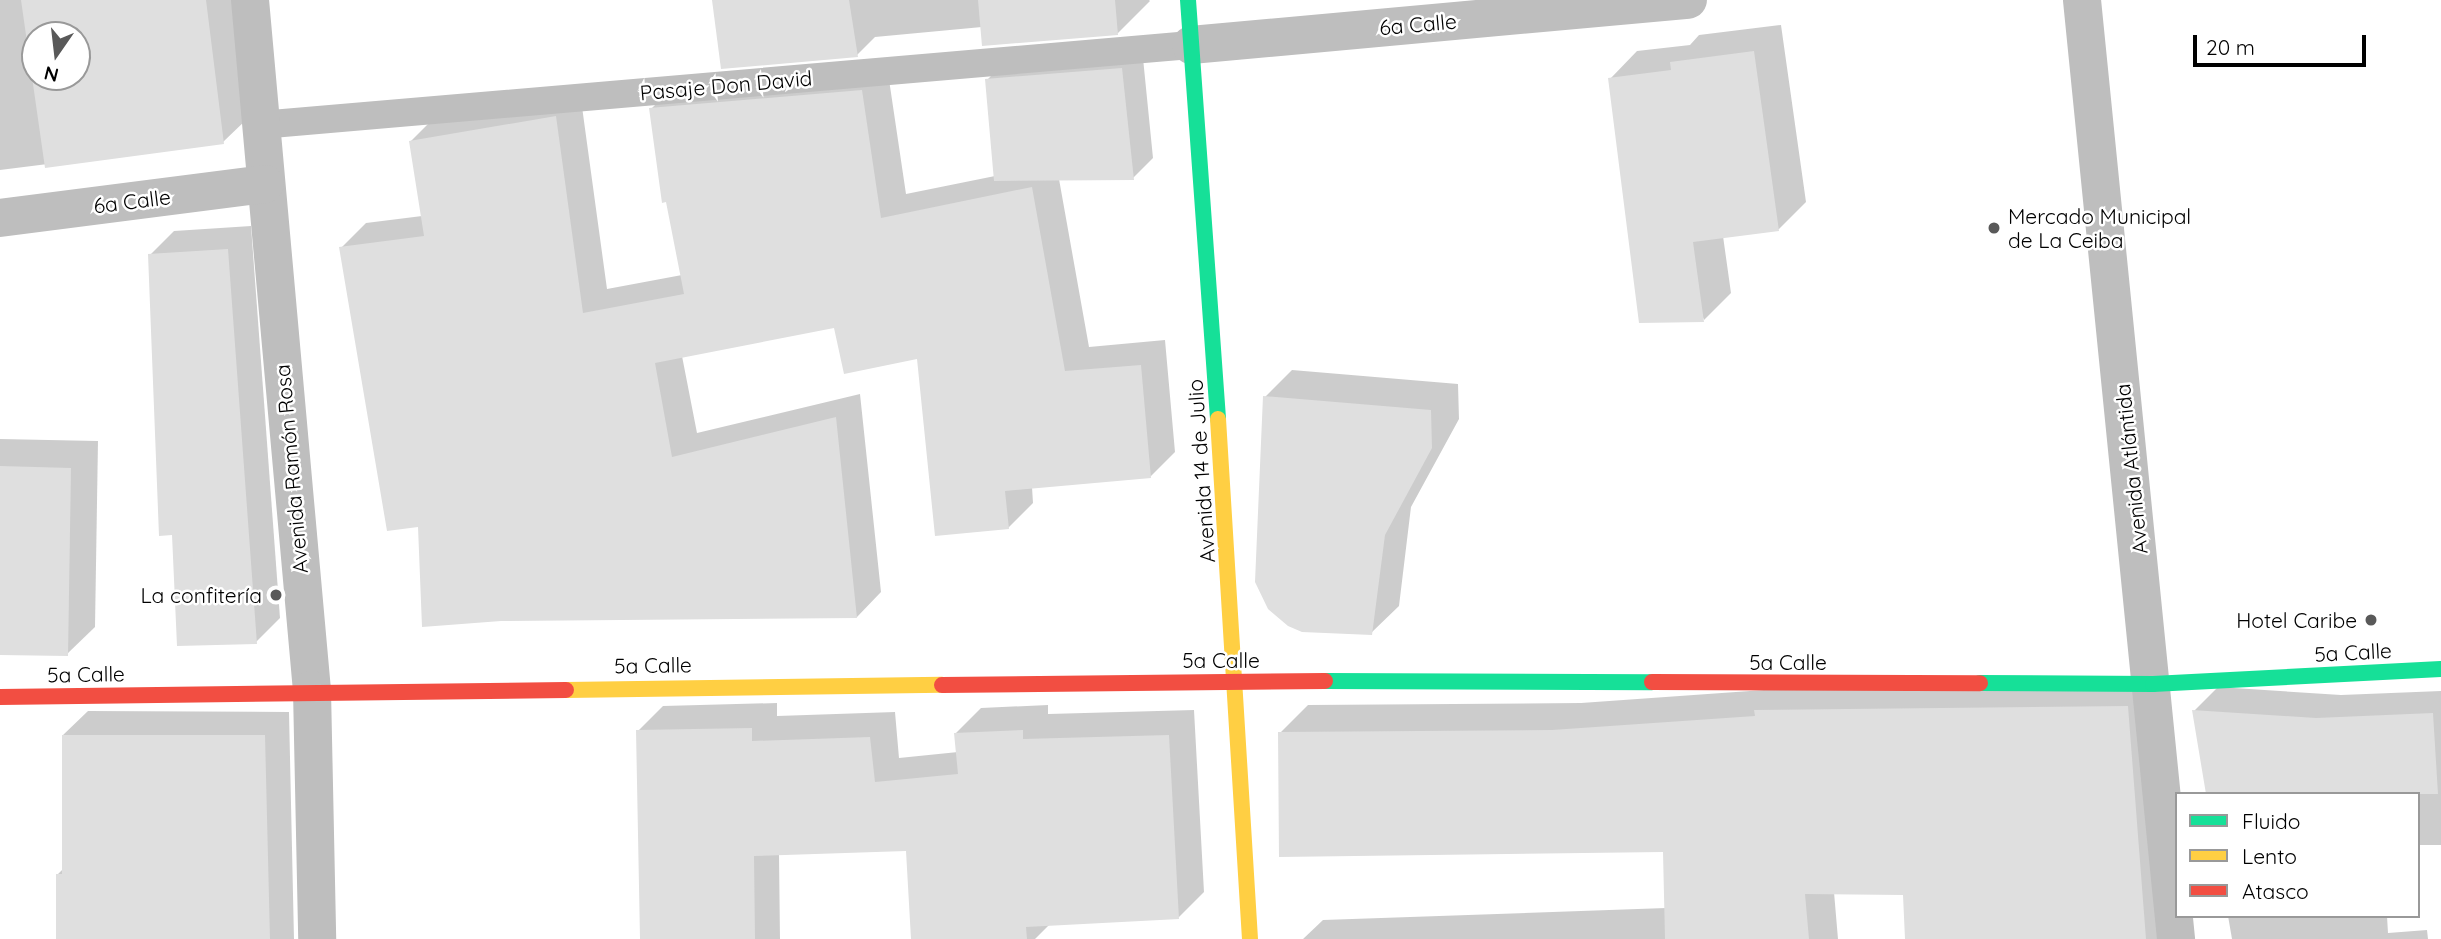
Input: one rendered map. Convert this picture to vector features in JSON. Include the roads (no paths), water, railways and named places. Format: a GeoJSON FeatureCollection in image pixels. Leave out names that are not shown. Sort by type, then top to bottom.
{"type":"FeatureCollection","features":[{"type":"Feature","properties":{"kind":"street","name":"Avenida Ramón Rosa"},"geometry":{"type":"LineString","coordinates":[[250,0],[312,690],[317,939]]}},
{"type":"Feature","properties":{"kind":"street","name":"Avenida 14 de Julio"},"geometry":{"type":"LineString","coordinates":[[1188,0],[1237,681],[1250,939]]}},
{"type":"Feature","properties":{"kind":"street","name":"6a Calle"},"geometry":{"type":"LineString","coordinates":[[1191,45],[1688,0]]}},
{"type":"Feature","properties":{"kind":"street","name":"Avenida Atlántida"},"geometry":{"type":"LineString","coordinates":[[2082,0],[2153,684],[2176,939]]}},
{"type":"Feature","properties":{"kind":"street","name":"6a Calle"},"geometry":{"type":"LineString","coordinates":[[0,218],[265,184]]}},
{"type":"Feature","properties":{"kind":"street","name":"5a Calle"},"geometry":{"type":"LineString","coordinates":[[0,697],[312,690],[1237,681],[2153,684],[2441,669]]}},
{"type":"Feature","properties":{"kind":"lane","name":"Pasaje Don David"},"geometry":{"type":"LineString","coordinates":[[260,125],[1191,45]]}},
{"type":"Feature","properties":{"kind":"place","name":"Mercado Municipal de La Ceiba"},"geometry":{"type":"Point","coordinates":[1994,228]}},
{"type":"Feature","properties":{"kind":"place","name":"La confitería"},"geometry":{"type":"Point","coordinates":[276,595]}},
{"type":"Feature","properties":{"kind":"place","name":"Hotel Caribe"},"geometry":{"type":"Point","coordinates":[2371,620]}}]}
